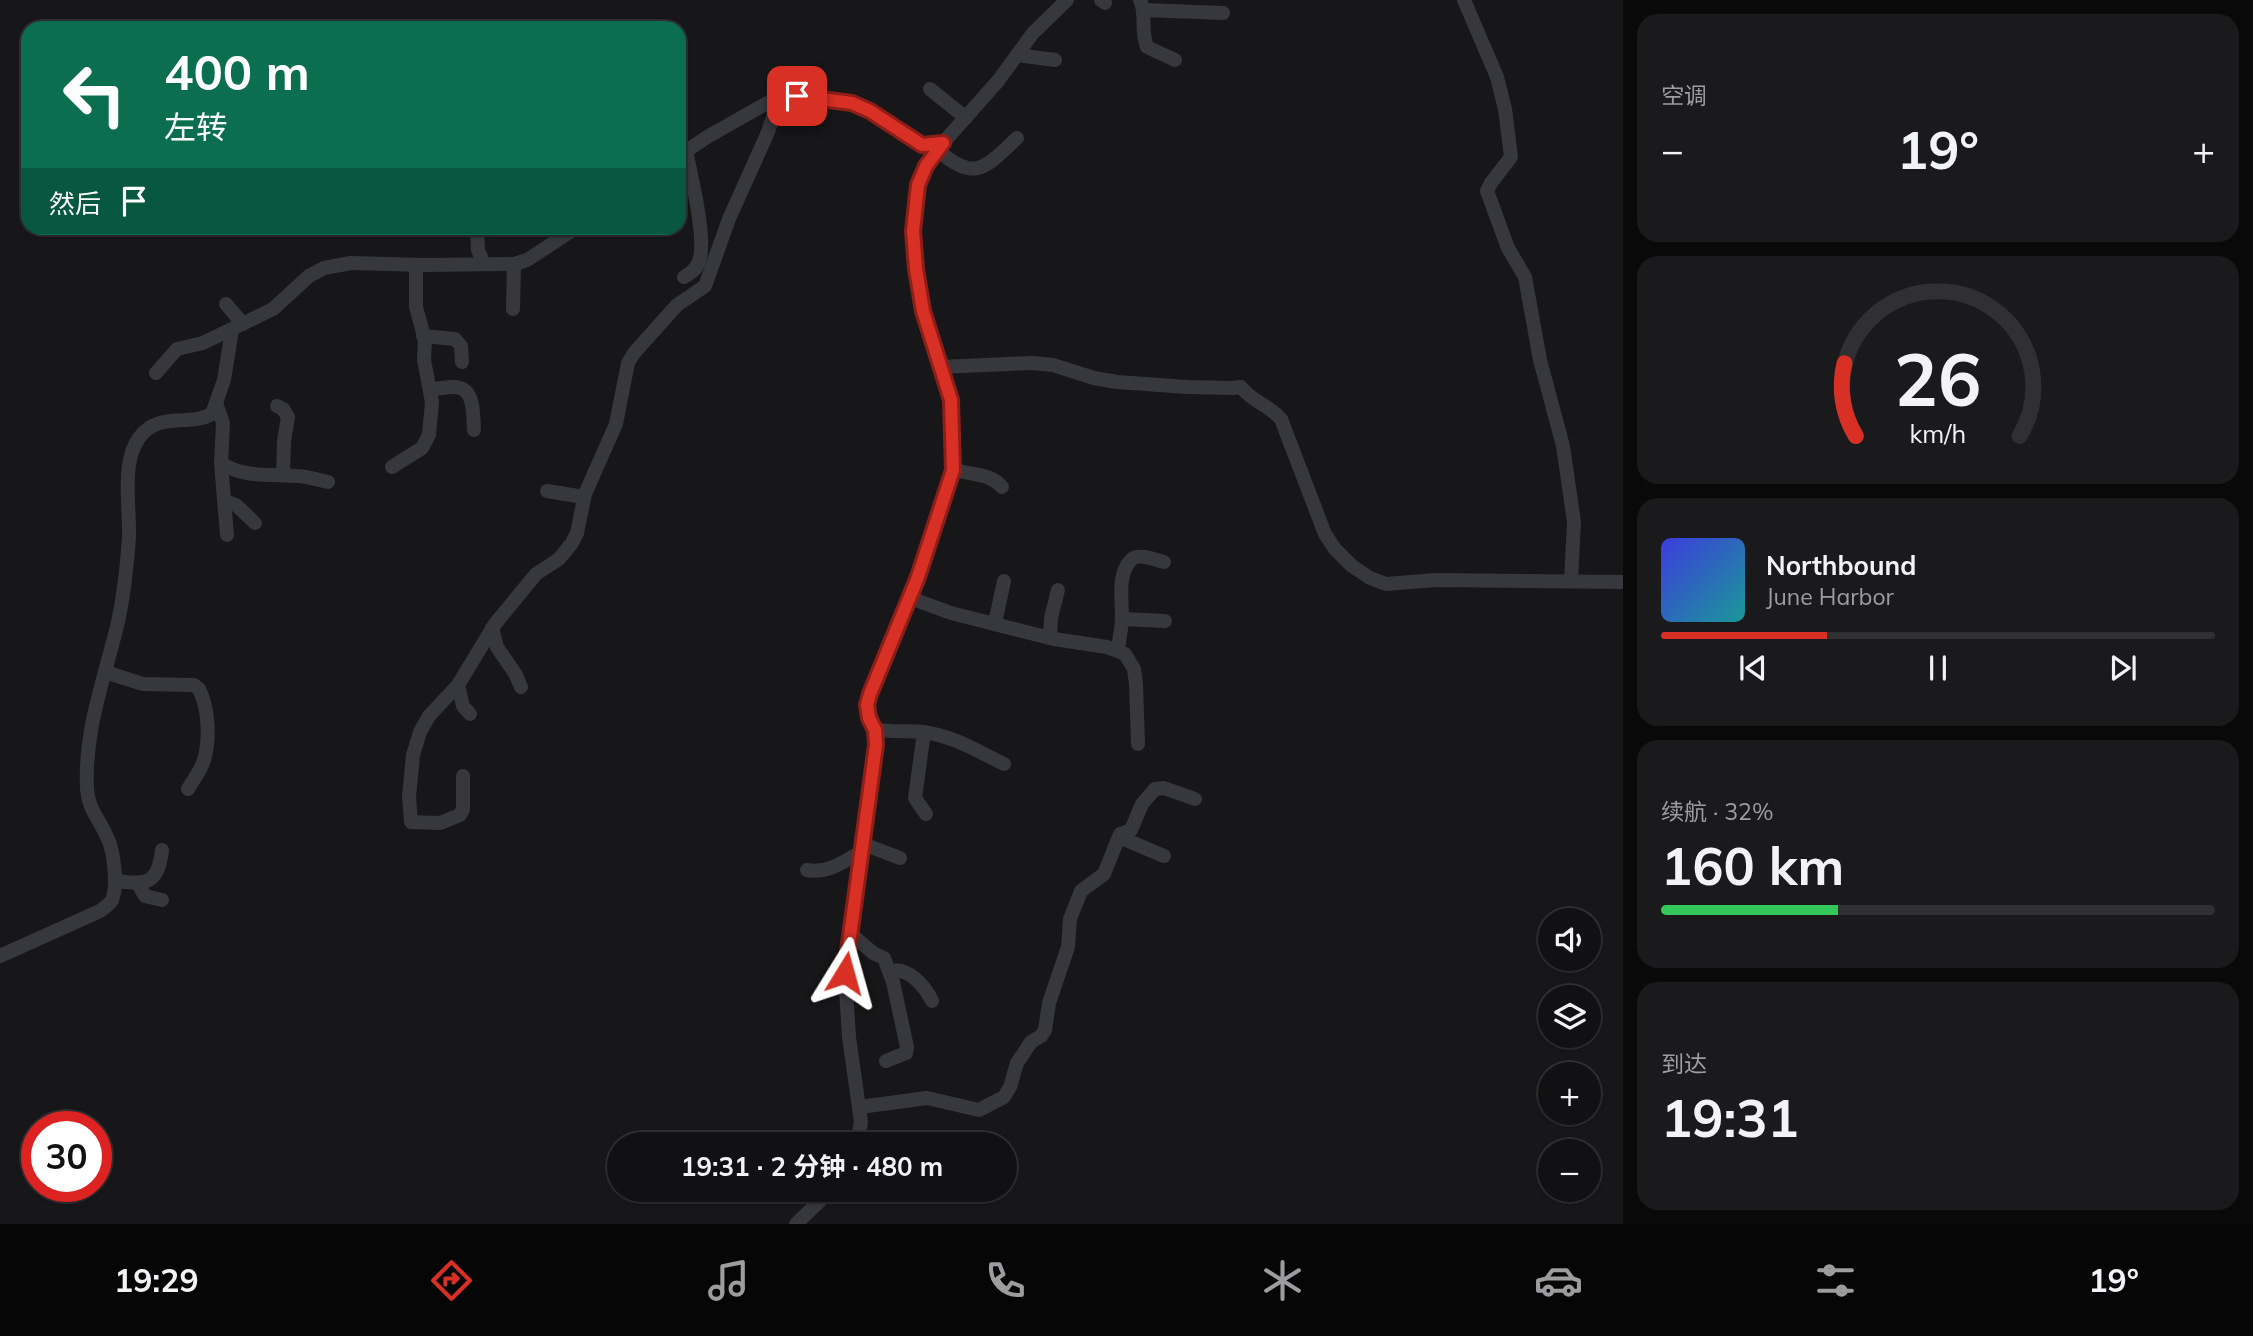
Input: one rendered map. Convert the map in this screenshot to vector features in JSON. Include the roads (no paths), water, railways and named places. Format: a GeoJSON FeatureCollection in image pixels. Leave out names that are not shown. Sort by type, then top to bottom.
{"type":"FeatureCollection","features":[{"type":"Feature","properties":{"kind":"street"},"geometry":{"type":"LineString","coordinates":[[1464,0],[1497,77],[1505,109],[1511,157],[1488,191],[1508,248],[1525,277],[1539,360],[1563,446],[1574,522],[1571,581]]}},
{"type":"Feature","properties":{"kind":"street"},"geometry":{"type":"LineString","coordinates":[[859,1132],[860,1107],[849,1037],[845,973],[876,745],[867,705],[910,598],[953,470],[951,400],[923,311],[916,269],[913,231],[918,185],[926,166],[941,146],[1060,2]]}},
{"type":"Feature","properties":{"kind":"street"},"geometry":{"type":"LineString","coordinates":[[1175,60],[1147,47],[1142,28],[1142,5],[1223,13]]}},
{"type":"Feature","properties":{"kind":"street"},"geometry":{"type":"LineString","coordinates":[[1017,55],[1055,60]]}},
{"type":"Feature","properties":{"kind":"street"},"geometry":{"type":"LineString","coordinates":[[930,89],[966,118]]}},
{"type":"Feature","properties":{"kind":"street"},"geometry":{"type":"LineString","coordinates":[[686,151],[758,107],[779,99],[809,96],[852,103],[870,111],[922,145],[941,146]]}},
{"type":"Feature","properties":{"kind":"street"},"geometry":{"type":"LineString","coordinates":[[463,776],[463,809],[460,815],[440,823],[411,822],[409,797],[413,755],[420,732],[429,716],[458,685],[492,628],[536,573],[566,552],[577,533],[584,497],[616,424],[628,363],[677,305],[705,286],[729,219],[768,132],[779,99]]}},
{"type":"Feature","properties":{"kind":"street"},"geometry":{"type":"LineString","coordinates":[[941,146],[947,159],[970,169],[982,168],[1017,138]]}},
{"type":"Feature","properties":{"kind":"street"},"geometry":{"type":"LineString","coordinates":[[684,277],[695,269],[701,254],[699,225],[686,166]]}},
{"type":"Feature","properties":{"kind":"street"},"geometry":{"type":"LineString","coordinates":[[477,235],[478,250],[484,264]]}},
{"type":"Feature","properties":{"kind":"street"},"geometry":{"type":"LineString","coordinates":[[156,373],[177,349],[203,343],[273,309],[309,276],[324,268],[351,263],[514,264],[527,260],[565,235]]}},
{"type":"Feature","properties":{"kind":"street"},"geometry":{"type":"LineString","coordinates":[[513,309],[514,264]]}},
{"type":"Feature","properties":{"kind":"street"},"geometry":{"type":"LineString","coordinates":[[392,467],[422,448],[429,435],[432,402],[416,307],[416,265]]}},
{"type":"Feature","properties":{"kind":"street"},"geometry":{"type":"LineString","coordinates":[[0,956],[100,911],[112,900],[115,881],[107,837],[92,812],[87,789],[91,728],[118,622],[126,576],[129,534],[127,495],[131,455],[134,444],[153,425],[173,419],[204,419],[212,414],[224,380],[237,327],[226,304]]}},
{"type":"Feature","properties":{"kind":"street"},"geometry":{"type":"LineString","coordinates":[[423,336],[455,339],[461,346],[462,362]]}},
{"type":"Feature","properties":{"kind":"street"},"geometry":{"type":"LineString","coordinates":[[940,366],[1032,363],[1053,365],[1117,382],[1241,387],[1244,393],[1271,408],[1281,419],[1325,534],[1335,549],[1352,566],[1370,578],[1386,584],[1436,580],[1623,582]]}},
{"type":"Feature","properties":{"kind":"street"},"geometry":{"type":"LineString","coordinates":[[431,389],[461,388],[466,391],[472,404],[474,430]]}},
{"type":"Feature","properties":{"kind":"street"},"geometry":{"type":"LineString","coordinates":[[216,403],[223,422],[221,463],[227,534]]}},
{"type":"Feature","properties":{"kind":"street"},"geometry":{"type":"LineString","coordinates":[[276,406],[283,409],[288,417],[283,475]]}},
{"type":"Feature","properties":{"kind":"street"},"geometry":{"type":"LineString","coordinates":[[221,463],[241,472],[299,476],[328,482]]}},
{"type":"Feature","properties":{"kind":"street"},"geometry":{"type":"LineString","coordinates":[[953,470],[986,475],[995,479],[1002,487]]}},
{"type":"Feature","properties":{"kind":"street"},"geometry":{"type":"LineString","coordinates":[[547,491],[584,497]]}},
{"type":"Feature","properties":{"kind":"street"},"geometry":{"type":"LineString","coordinates":[[225,501],[236,505],[255,523]]}},
{"type":"Feature","properties":{"kind":"street"},"geometry":{"type":"LineString","coordinates":[[1118,650],[1122,586],[1131,560],[1138,557],[1164,562]]}},
{"type":"Feature","properties":{"kind":"street"},"geometry":{"type":"LineString","coordinates":[[995,623],[1004,581]]}},
{"type":"Feature","properties":{"kind":"street"},"geometry":{"type":"LineString","coordinates":[[1050,638],[1051,618],[1058,590]]}},
{"type":"Feature","properties":{"kind":"street"},"geometry":{"type":"LineString","coordinates":[[910,598],[951,613],[1050,638],[1118,650],[1125,654],[1134,669],[1138,744]]}},
{"type":"Feature","properties":{"kind":"street"},"geometry":{"type":"LineString","coordinates":[[1122,619],[1165,621]]}},
{"type":"Feature","properties":{"kind":"street"},"geometry":{"type":"LineString","coordinates":[[492,628],[497,647],[521,687]]}},
{"type":"Feature","properties":{"kind":"street"},"geometry":{"type":"LineString","coordinates":[[105,671],[143,684],[194,685],[199,689],[207,719],[206,746],[204,760],[188,789]]}},
{"type":"Feature","properties":{"kind":"street"},"geometry":{"type":"LineString","coordinates":[[458,685],[463,706],[470,714]]}},
{"type":"Feature","properties":{"kind":"street"},"geometry":{"type":"LineString","coordinates":[[874,729],[924,732],[960,741],[1004,764]]}},
{"type":"Feature","properties":{"kind":"street"},"geometry":{"type":"LineString","coordinates":[[924,732],[915,798],[926,814]]}},
{"type":"Feature","properties":{"kind":"street"},"geometry":{"type":"LineString","coordinates":[[860,1107],[927,1098],[979,1110],[1004,1097],[1017,1063],[1045,1030],[1049,1003],[1068,947],[1070,919],[1081,891],[1104,874],[1120,834],[1131,830],[1142,804],[1155,789],[1164,788],[1195,799]]}},
{"type":"Feature","properties":{"kind":"street"},"geometry":{"type":"LineString","coordinates":[[1119,837],[1164,856]]}},
{"type":"Feature","properties":{"kind":"street"},"geometry":{"type":"LineString","coordinates":[[807,870],[834,867],[863,848],[900,858]]}},
{"type":"Feature","properties":{"kind":"street"},"geometry":{"type":"LineString","coordinates":[[115,881],[138,884],[152,879],[160,867],[162,850]]}},
{"type":"Feature","properties":{"kind":"street"},"geometry":{"type":"LineString","coordinates":[[138,884],[145,897],[162,900]]}},
{"type":"Feature","properties":{"kind":"street"},"geometry":{"type":"LineString","coordinates":[[850,934],[873,953],[884,958],[889,971],[906,1032],[907,1047],[906,1053],[886,1061]]}},
{"type":"Feature","properties":{"kind":"street"},"geometry":{"type":"LineString","coordinates":[[889,971],[902,972],[918,981],[926,988],[932,1001]]}},
{"type":"Feature","properties":{"kind":"street"},"geometry":{"type":"LineString","coordinates":[[796,1224],[819,1202]]}}]}
